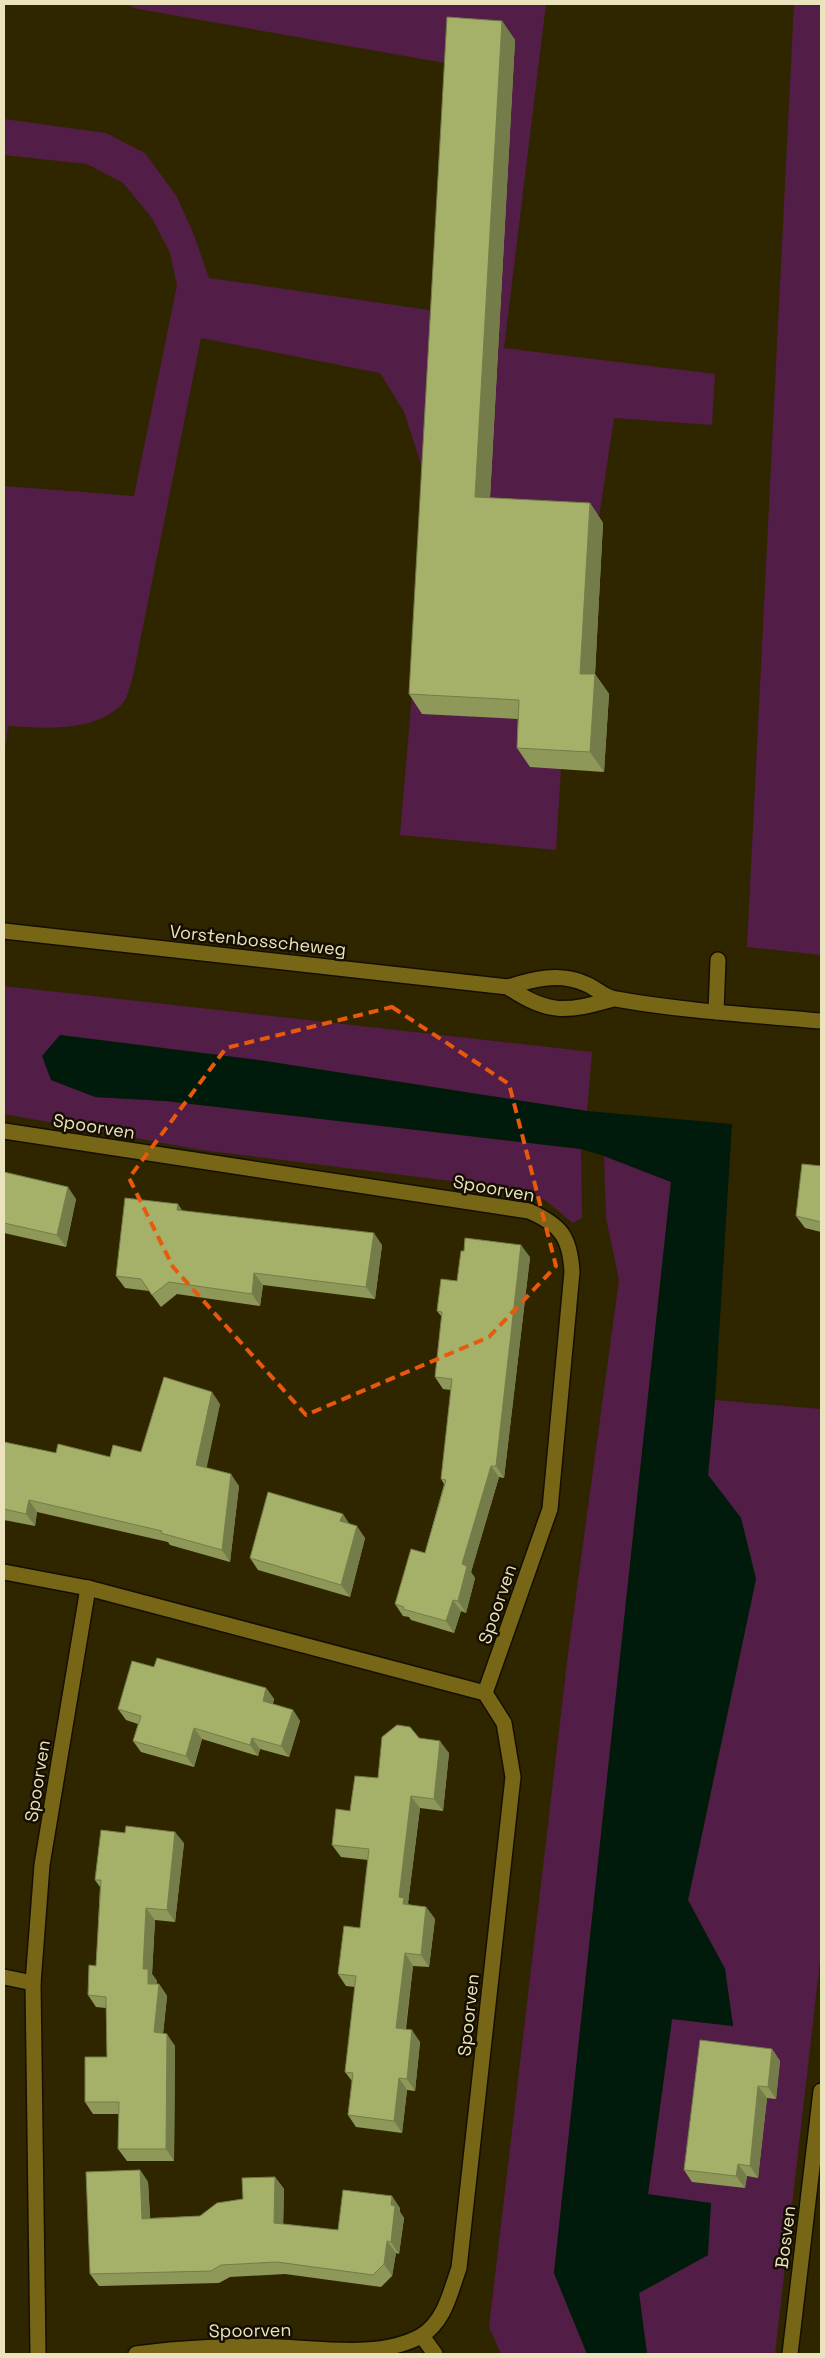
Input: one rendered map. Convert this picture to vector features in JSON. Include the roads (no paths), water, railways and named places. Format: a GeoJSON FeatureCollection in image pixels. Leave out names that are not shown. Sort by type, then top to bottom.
{"type":"FeatureCollection","features":[{"type":"Feature","properties":{"kind":"street","name":"Vorstenbosscheweg"},"geometry":{"type":"LineString","coordinates":[[4,931],[508,987],[534,979],[563,977],[586,984],[613,999],[716,1012],[821,1021]]}},
{"type":"Feature","properties":{"kind":"street"},"geometry":{"type":"LineString","coordinates":[[716,1012],[718,960]]}},
{"type":"Feature","properties":{"kind":"street","name":"Vorstenbosscheweg"},"geometry":{"type":"LineString","coordinates":[[508,987],[529,1002],[558,1010],[587,1007],[613,999]]}},
{"type":"Feature","properties":{"kind":"street","name":"Spoorven"},"geometry":{"type":"LineString","coordinates":[[4,1131],[529,1211],[549,1220],[564,1235],[571,1252],[572,1272],[550,1509],[485,1693],[504,1723],[513,1777],[458,2268],[443,2314],[422,2336],[393,2349],[343,2352],[278,2346],[162,2350],[136,2354]]}},
{"type":"Feature","properties":{"kind":"street"},"geometry":{"type":"LineString","coordinates":[[4,1572],[88,1588],[485,1693]]}},
{"type":"Feature","properties":{"kind":"street","name":"Spoorven"},"geometry":{"type":"LineString","coordinates":[[38,2354],[33,1983],[42,1865],[88,1588]]}},
{"type":"Feature","properties":{"kind":"street"},"geometry":{"type":"LineString","coordinates":[[4,1977],[33,1983]]}},
{"type":"Feature","properties":{"kind":"street","name":"Bosven"},"geometry":{"type":"LineString","coordinates":[[790,2354],[819,2124],[821,2091]]}},
{"type":"Feature","properties":{"kind":"street"},"geometry":{"type":"LineString","coordinates":[[422,2336],[435,2354]]}}]}
